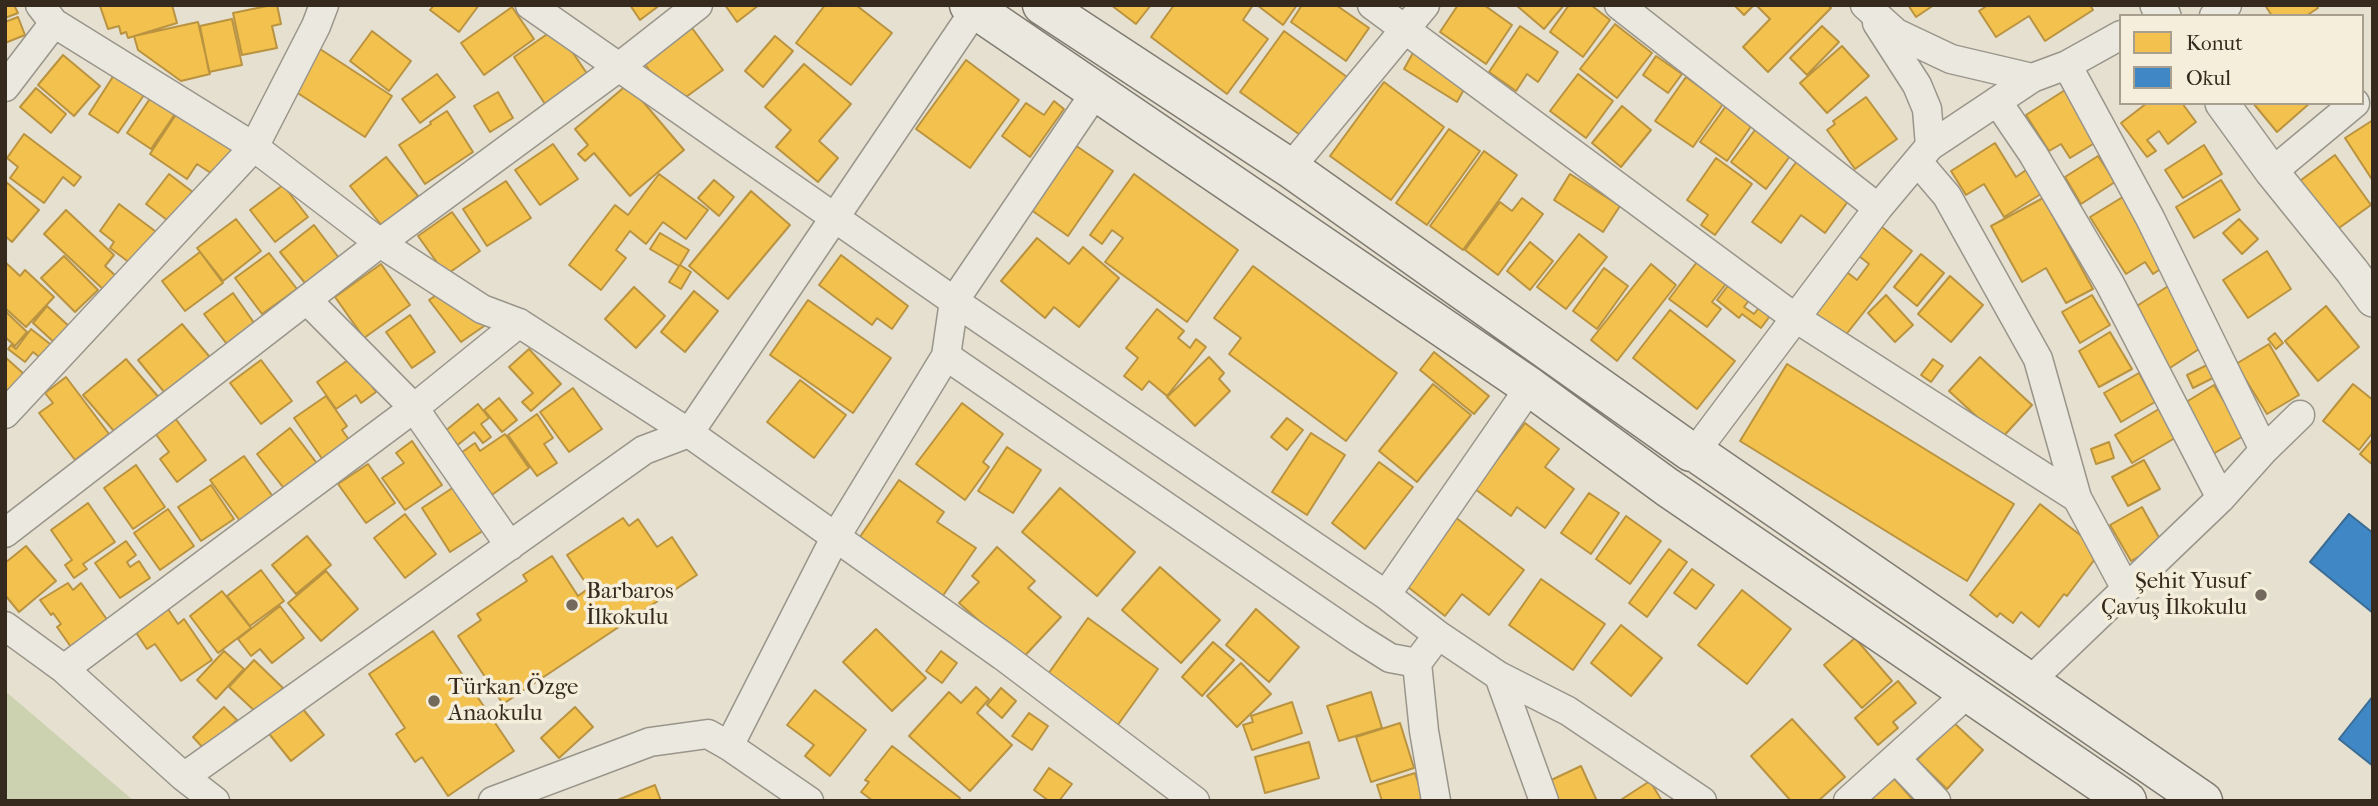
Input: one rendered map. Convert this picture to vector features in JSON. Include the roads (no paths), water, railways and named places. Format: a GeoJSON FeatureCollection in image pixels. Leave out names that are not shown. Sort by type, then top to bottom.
{"type":"FeatureCollection","features":[{"type":"Feature","properties":{"kind":"main road"},"geometry":{"type":"LineString","coordinates":[[1042,5],[1290,168],[1691,452],[1695,452],[2203,801]]}},
{"type":"Feature","properties":{"kind":"main road"},"geometry":{"type":"LineString","coordinates":[[972,7],[1530,387],[1667,487],[2127,801]]}},
{"type":"Feature","properties":{"kind":"street"},"geometry":{"type":"LineString","coordinates":[[5,414],[254,147],[316,26],[324,5]]}},
{"type":"Feature","properties":{"kind":"street"},"geometry":{"type":"LineString","coordinates":[[530,5],[835,219],[1385,595],[1438,635],[1499,676],[1568,711],[1702,801]]}},
{"type":"Feature","properties":{"kind":"street"},"geometry":{"type":"LineString","coordinates":[[5,533],[380,243],[619,67],[698,5]]}},
{"type":"Feature","properties":{"kind":"street"},"geometry":{"type":"LineString","coordinates":[[1372,5],[1794,317],[2077,498]]}},
{"type":"Feature","properties":{"kind":"street"},"geometry":{"type":"LineString","coordinates":[[1290,168],[1425,5]]}},
{"type":"Feature","properties":{"kind":"street"},"geometry":{"type":"LineString","coordinates":[[1619,5],[1878,208]]}},
{"type":"Feature","properties":{"kind":"street"},"geometry":{"type":"LineString","coordinates":[[184,777],[644,450],[689,433],[835,219],[972,7]]}},
{"type":"Feature","properties":{"kind":"street"},"geometry":{"type":"LineString","coordinates":[[1866,7],[1896,33],[1951,59],[2032,78]]}},
{"type":"Feature","properties":{"kind":"street"},"geometry":{"type":"LineString","coordinates":[[1866,7],[1917,85],[1927,109],[1924,154],[2038,359],[2077,498],[2125,587]]}},
{"type":"Feature","properties":{"kind":"street"},"geometry":{"type":"LineString","coordinates":[[5,87],[47,14],[254,147],[380,243],[482,309],[519,323],[689,433],[1003,656],[1186,798]]}},
{"type":"Feature","properties":{"kind":"street"},"geometry":{"type":"LineString","coordinates":[[1695,452],[1794,317],[1878,208],[1924,154],[2032,78],[2067,65],[2119,37]]}},
{"type":"Feature","properties":{"kind":"street"},"geometry":{"type":"LineString","coordinates":[[2067,65],[2151,218],[2264,450]]}},
{"type":"Feature","properties":{"kind":"street"},"geometry":{"type":"LineString","coordinates":[[729,746],[835,538],[946,356],[954,301],[1095,93]]}},
{"type":"Feature","properties":{"kind":"street"},"geometry":{"type":"LineString","coordinates":[[1997,101],[2033,154],[2110,284],[2221,498]]}},
{"type":"Feature","properties":{"kind":"street"},"geometry":{"type":"LineString","coordinates":[[2223,105],[2272,172],[2373,300]]}},
{"type":"Feature","properties":{"kind":"street"},"geometry":{"type":"LineString","coordinates":[[2272,172],[2354,105]]}},
{"type":"Feature","properties":{"kind":"street"},"geometry":{"type":"LineString","coordinates":[[307,300],[414,408],[510,546]]}},
{"type":"Feature","properties":{"kind":"street"},"geometry":{"type":"LineString","coordinates":[[64,669],[414,408],[519,323]]}},
{"type":"Feature","properties":{"kind":"street"},"geometry":{"type":"LineString","coordinates":[[946,356],[1390,659],[1417,663]]}},
{"type":"Feature","properties":{"kind":"street"},"geometry":{"type":"LineString","coordinates":[[1385,595],[1530,387]]}},
{"type":"Feature","properties":{"kind":"street"},"geometry":{"type":"LineString","coordinates":[[2030,681],[2125,587],[2221,498],[2300,415]]}},
{"type":"Feature","properties":{"kind":"street"},"geometry":{"type":"LineString","coordinates":[[5,626],[64,669],[184,777],[215,801]]}},
{"type":"Feature","properties":{"kind":"street"},"geometry":{"type":"LineString","coordinates":[[1436,801],[1424,731],[1417,663],[1438,635]]}},
{"type":"Feature","properties":{"kind":"street"},"geometry":{"type":"LineString","coordinates":[[1499,676],[1544,801]]}},
{"type":"Feature","properties":{"kind":"street"},"geometry":{"type":"LineString","coordinates":[[1848,801],[1968,692]]}},
{"type":"Feature","properties":{"kind":"street"},"geometry":{"type":"LineString","coordinates":[[493,801],[650,742],[708,734],[809,801]]}},
{"type":"Feature","properties":{"kind":"street"},"geometry":{"type":"LineString","coordinates":[[1896,759],[1936,801]]}},
{"type":"Feature","properties":{"kind":"place","name":"Şehit Yusuf Çavuş İlkokulu"},"geometry":{"type":"Point","coordinates":[2261,595]}},
{"type":"Feature","properties":{"kind":"place","name":"Barbaros İlkokulu"},"geometry":{"type":"Point","coordinates":[572,605]}},
{"type":"Feature","properties":{"kind":"place","name":"Türkan Özge Anaokulu"},"geometry":{"type":"Point","coordinates":[434,701]}}]}
